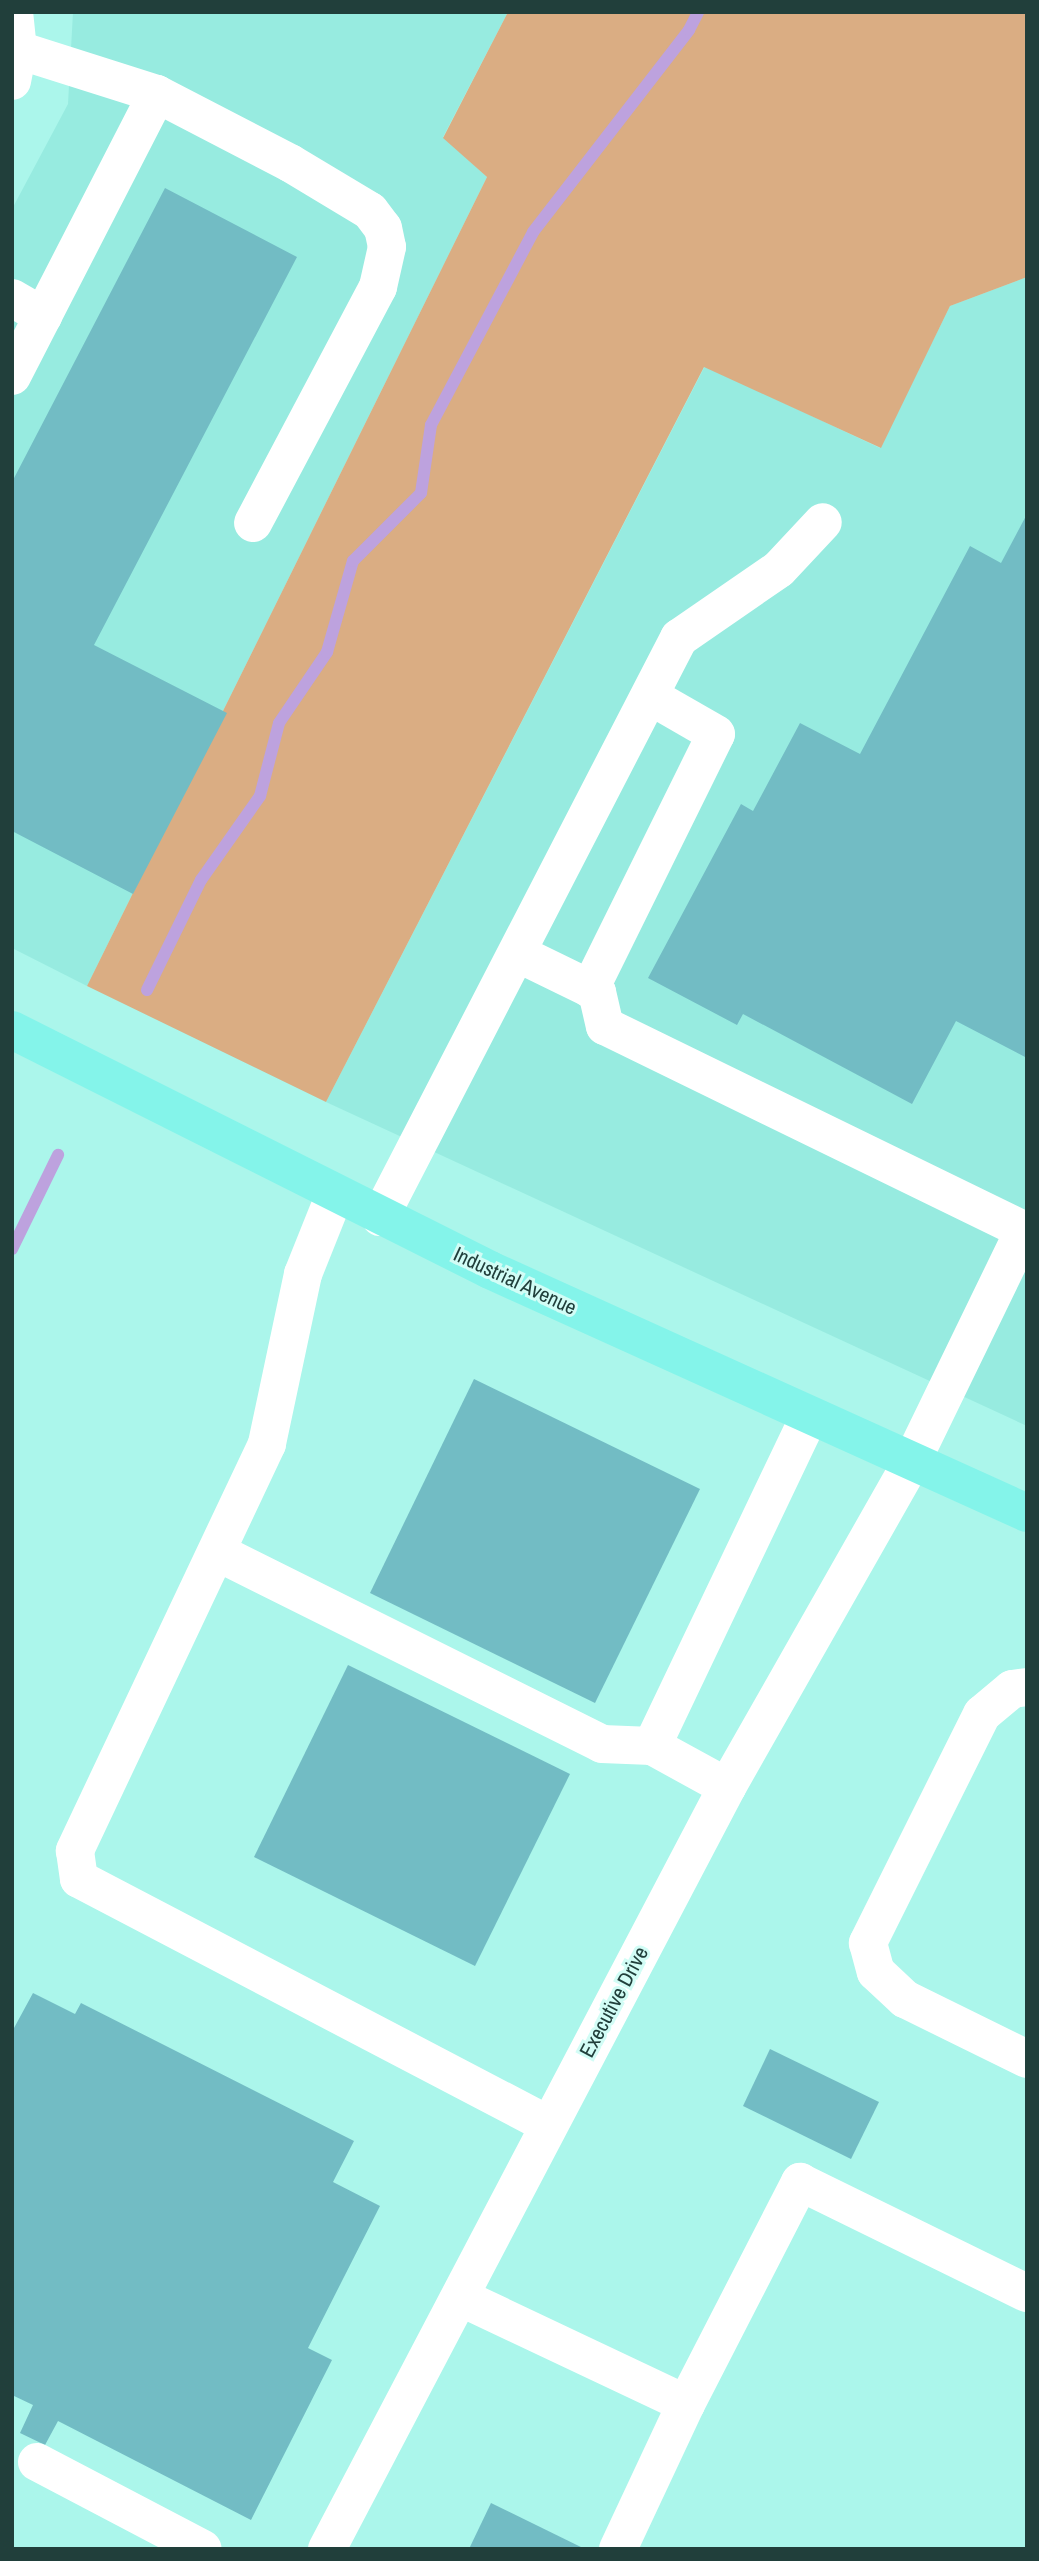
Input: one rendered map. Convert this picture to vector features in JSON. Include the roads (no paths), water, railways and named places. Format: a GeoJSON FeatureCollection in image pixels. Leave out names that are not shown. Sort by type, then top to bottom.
{"type":"FeatureCollection","features":[{"type":"Feature","properties":{"kind":"main road","name":"Industrial Avenue"},"geometry":{"type":"LineString","coordinates":[[12,1030],[380,1217],[809,1417],[1027,1513]]}},
{"type":"Feature","properties":{"kind":"street"},"geometry":{"type":"LineString","coordinates":[[14,12],[15,65],[157,94],[290,163],[370,212],[383,228],[387,247],[378,287],[253,523]]}},
{"type":"Feature","properties":{"kind":"street"},"geometry":{"type":"LineString","coordinates":[[12,376],[28,307],[157,94]]}},
{"type":"Feature","properties":{"kind":"street"},"geometry":{"type":"LineString","coordinates":[[380,1217],[679,638],[779,569],[823,522]]}},
{"type":"Feature","properties":{"kind":"street"},"geometry":{"type":"LineString","coordinates":[[590,989],[716,734],[650,695]]}},
{"type":"Feature","properties":{"kind":"street"},"geometry":{"type":"LineString","coordinates":[[517,953],[597,992],[605,1026],[1025,1231]]}},
{"type":"Feature","properties":{"kind":"street"},"geometry":{"type":"LineString","coordinates":[[335,1194],[303,1274],[267,1444],[75,1851],[79,1880],[549,2126]]}},
{"type":"Feature","properties":{"kind":"street","name":"Executive Drive"},"geometry":{"type":"LineString","coordinates":[[327,2549],[727,1787],[912,1461],[1025,1231]]}},
{"type":"Feature","properties":{"kind":"street"},"geometry":{"type":"LineString","coordinates":[[652,1746],[809,1417]]}},
{"type":"Feature","properties":{"kind":"street"},"geometry":{"type":"LineString","coordinates":[[217,1552],[601,1744],[652,1746],[727,1787]]}},
{"type":"Feature","properties":{"kind":"street"},"geometry":{"type":"LineString","coordinates":[[1027,1687],[1012,1689],[982,1714],[868,1943],[876,1972],[905,2000],[1027,2059]]}},
{"type":"Feature","properties":{"kind":"street"},"geometry":{"type":"LineString","coordinates":[[618,2549],[686,2404],[800,2182],[1027,2293]]}},
{"type":"Feature","properties":{"kind":"street"},"geometry":{"type":"LineString","coordinates":[[460,2297],[686,2404]]}},
{"type":"Feature","properties":{"kind":"street"},"geometry":{"type":"LineString","coordinates":[[37,2462],[203,2549]]}},
{"type":"Feature","properties":{"kind":"waterway"},"geometry":{"type":"LineString","coordinates":[[147,990],[201,880],[260,796],[279,723],[327,652],[353,561],[421,493],[431,425],[533,232],[689,30],[698,12]]}},
{"type":"Feature","properties":{"kind":"waterway"},"geometry":{"type":"LineString","coordinates":[[12,1249],[58,1155]]}}]}
